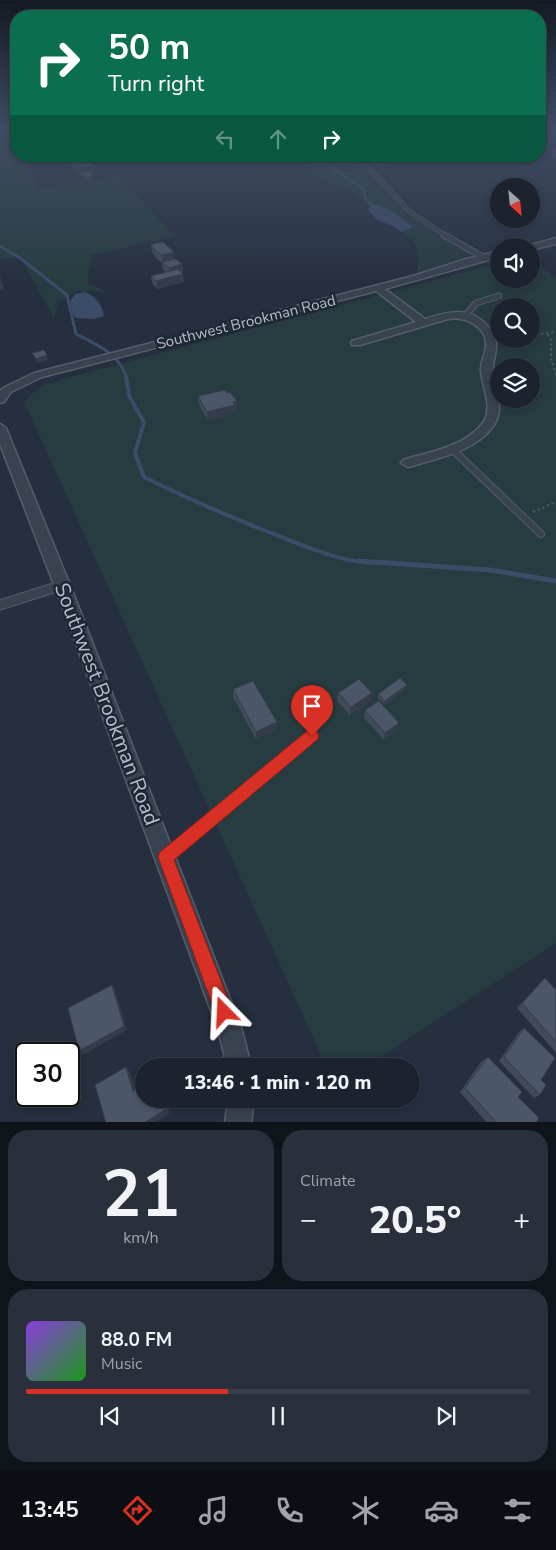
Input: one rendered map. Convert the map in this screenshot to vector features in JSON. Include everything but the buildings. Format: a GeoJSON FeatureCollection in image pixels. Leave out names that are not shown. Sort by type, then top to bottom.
{"type":"FeatureCollection","features":[{"type":"Feature","properties":{"kind":"street"},"geometry":{"type":"LineString","coordinates":[[540,245],[556,241]]}},
{"type":"Feature","properties":{"kind":"street","name":"Southwest Brookman Road"},"geometry":{"type":"LineString","coordinates":[[0,399],[7,390],[38,375],[378,288],[490,256]]}},
{"type":"Feature","properties":{"kind":"street"},"geometry":{"type":"LineString","coordinates":[[378,288],[424,323]]}},
{"type":"Feature","properties":{"kind":"street"},"geometry":{"type":"LineString","coordinates":[[356,342],[447,316],[466,315],[478,321],[489,336],[490,350],[486,366],[494,406],[491,419],[486,427],[476,436],[451,448],[408,463]]}},
{"type":"Feature","properties":{"kind":"street","name":"Southwest Brookman Road"},"geometry":{"type":"LineString","coordinates":[[0,428],[63,585],[166,857],[230,1030],[237,1058]]}},
{"type":"Feature","properties":{"kind":"street"},"geometry":{"type":"LineString","coordinates":[[238,1122],[239,1108]]}},
{"type":"Feature","properties":{"kind":"lane"},"geometry":{"type":"LineString","coordinates":[[380,180],[399,202],[413,213],[483,258]]}},
{"type":"Feature","properties":{"kind":"lane"},"geometry":{"type":"LineString","coordinates":[[466,315],[476,303],[500,296]]}},
{"type":"Feature","properties":{"kind":"lane"},"geometry":{"type":"LineString","coordinates":[[451,448],[541,534]]}},
{"type":"Feature","properties":{"kind":"lane"},"geometry":{"type":"LineString","coordinates":[[0,605],[63,585]]}},
{"type":"Feature","properties":{"kind":"lane"},"geometry":{"type":"LineString","coordinates":[[166,857],[312,736]]}},
{"type":"Feature","properties":{"kind":"path"},"geometry":{"type":"LineString","coordinates":[[540,334],[556,332]]}},
{"type":"Feature","properties":{"kind":"path"},"geometry":{"type":"LineString","coordinates":[[548,334],[551,340],[551,358],[556,375]]}},
{"type":"Feature","properties":{"kind":"path"},"geometry":{"type":"LineString","coordinates":[[523,517],[556,502]]}},
{"type":"Feature","properties":{"kind":"green space"},"geometry":{"type":"Polygon","coordinates":[[[0,180],[35,180],[38,189],[96,180],[122,180],[176,237],[91,255],[87,283],[108,292],[77,291],[59,302],[54,319],[20,256],[0,259],[0,180]]]}},
{"type":"Feature","properties":{"kind":"green space"},"geometry":{"type":"Polygon","coordinates":[[[323,180],[378,180],[405,211],[473,254],[418,273],[415,246],[403,232],[409,230],[371,210],[354,192],[323,180]]]}},
{"type":"Feature","properties":{"kind":"green space"},"geometry":{"type":"Polygon","coordinates":[[[490,265],[490,288],[540,288],[540,267],[556,277],[556,943],[378,1058],[322,1058],[24,402],[39,387],[490,265]]]}},
{"type":"Feature","properties":{"kind":"water"},"geometry":{"type":"Polygon","coordinates":[[[372,205],[388,209],[413,227],[401,232],[393,226],[377,220],[368,210],[372,205]]]}},
{"type":"Feature","properties":{"kind":"water"},"geometry":{"type":"Polygon","coordinates":[[[85,292],[98,301],[104,316],[94,319],[76,318],[70,301],[75,294],[85,292]]]}},
{"type":"Feature","properties":{"kind":"waterway"},"geometry":{"type":"LineString","coordinates":[[351,180],[363,188],[365,198],[376,209]]}},
{"type":"Feature","properties":{"kind":"waterway"},"geometry":{"type":"LineString","coordinates":[[0,246],[20,258],[67,295],[76,334],[113,356],[119,363],[126,378]]}},
{"type":"Feature","properties":{"kind":"waterway"},"geometry":{"type":"LineString","coordinates":[[126,376],[129,396],[144,422],[135,453],[144,477],[255,527],[333,556],[371,563]]}},
{"type":"Feature","properties":{"kind":"waterway"},"geometry":{"type":"LineString","coordinates":[[359,561],[490,570],[556,581]]}},
{"type":"Feature","properties":{"kind":"route"},"geometry":{"type":"LineString","coordinates":[[224,1012],[166,857],[312,736]]}}]}
